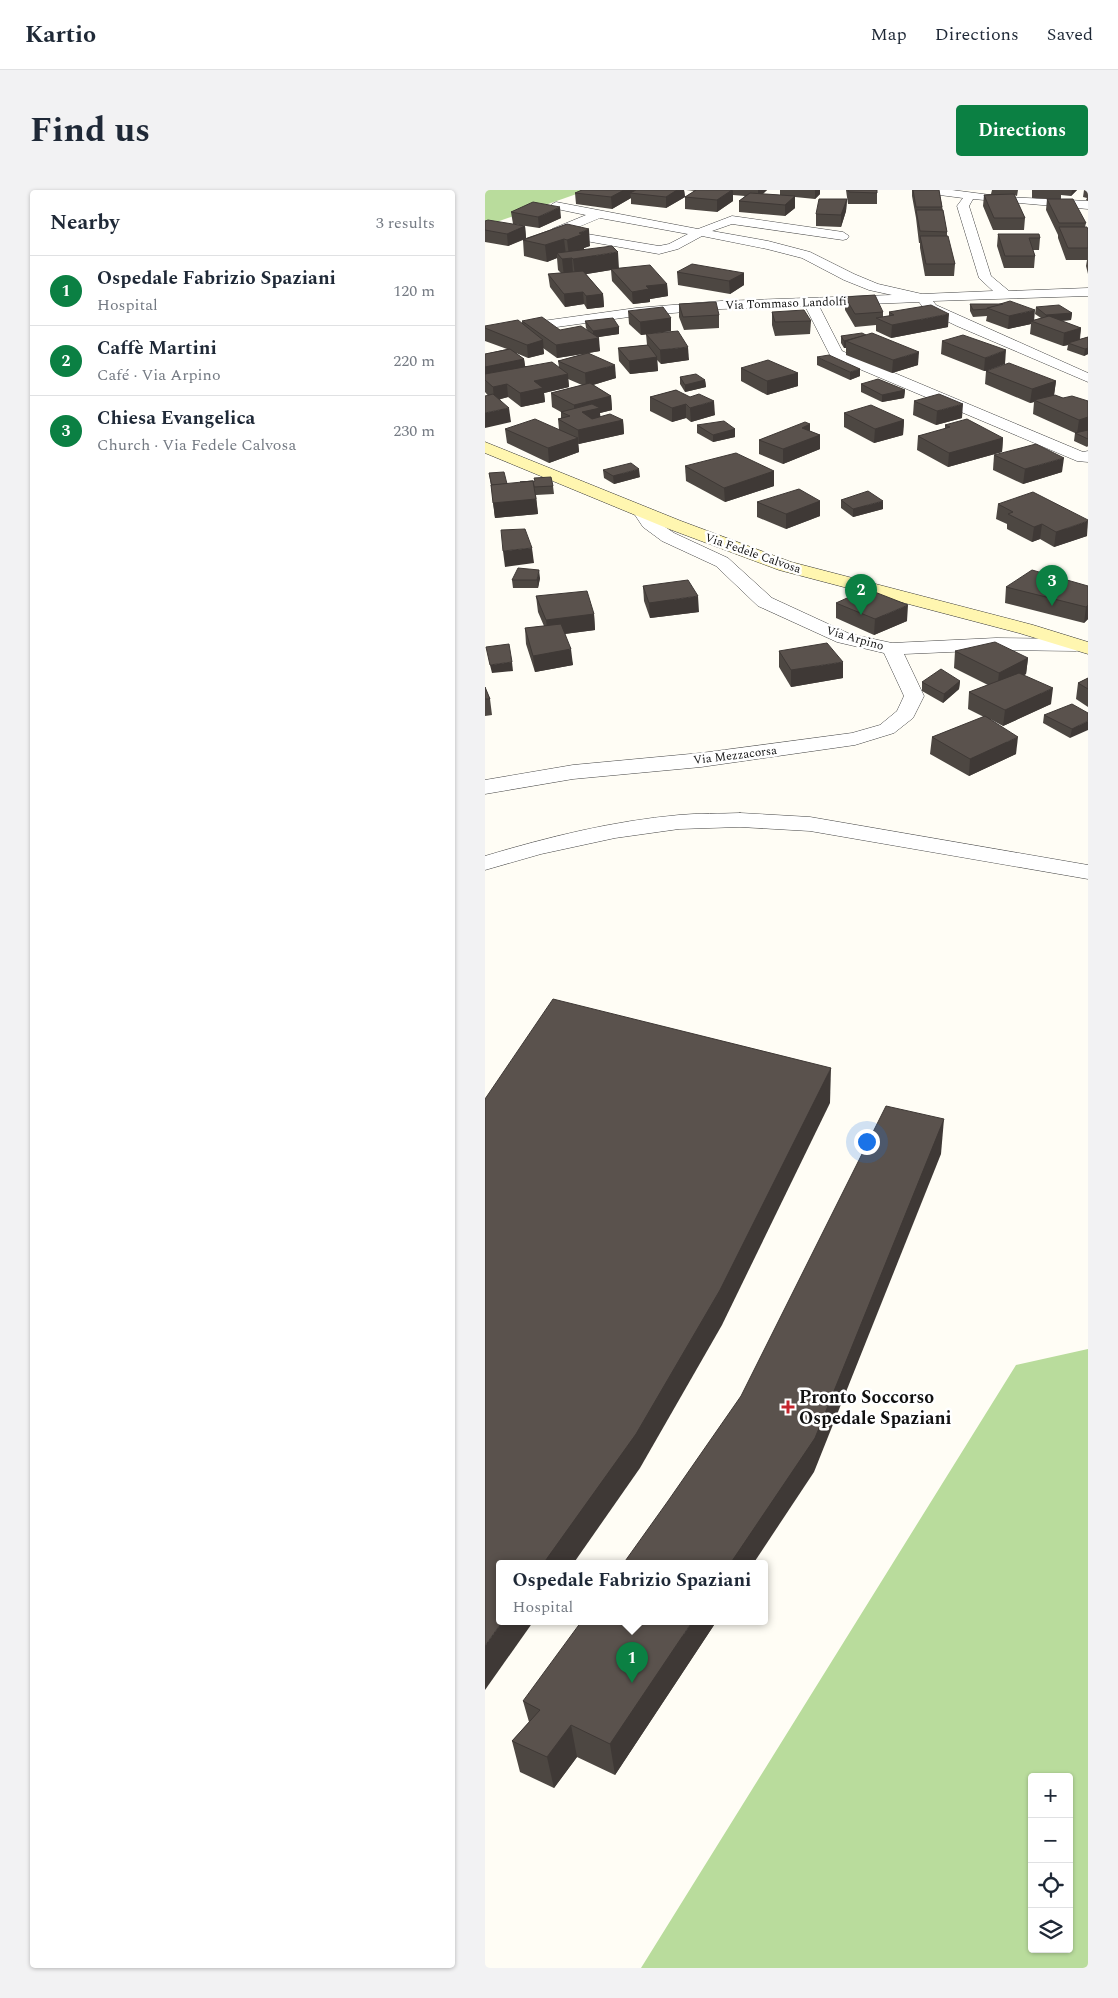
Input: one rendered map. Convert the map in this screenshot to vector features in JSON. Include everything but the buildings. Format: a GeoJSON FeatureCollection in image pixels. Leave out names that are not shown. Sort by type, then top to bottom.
{"type":"FeatureCollection","features":[{"type":"Feature","properties":{"kind":"street"},"geometry":{"type":"LineString","coordinates":[[924,190],[1045,203],[1088,205]]}},
{"type":"Feature","properties":{"kind":"street"},"geometry":{"type":"LineString","coordinates":[[970,196],[963,206],[985,278],[1006,295]]}},
{"type":"Feature","properties":{"kind":"street"},"geometry":{"type":"LineString","coordinates":[[556,206],[768,245],[805,255],[828,265],[849,283],[857,296],[872,293]]}},
{"type":"Feature","properties":{"kind":"street"},"geometry":{"type":"LineString","coordinates":[[599,214],[556,232],[663,251],[726,221],[738,220],[843,236]]}},
{"type":"Feature","properties":{"kind":"street"},"geometry":{"type":"LineString","coordinates":[[849,283],[817,301],[836,354],[1083,458],[1088,456]]}},
{"type":"Feature","properties":{"kind":"street","name":"Via Tommaso Landolfi"},"geometry":{"type":"LineString","coordinates":[[485,333],[635,312],[721,305],[817,301],[872,293],[923,298],[1088,292]]}},
{"type":"Feature","properties":{"kind":"street"},"geometry":{"type":"LineString","coordinates":[[923,298],[931,308],[1088,378]]}},
{"type":"Feature","properties":{"kind":"street","name":"Via Fedele Calvosa"},"geometry":{"type":"LineString","coordinates":[[485,447],[642,512],[785,566],[1026,629],[1082,647]]}},
{"type":"Feature","properties":{"kind":"street","name":"Via Arpino"},"geometry":{"type":"LineString","coordinates":[[642,512],[649,523],[668,537],[722,562],[765,602],[844,638],[892,649],[996,644],[1082,647]]}},
{"type":"Feature","properties":{"kind":"street","name":"Via Mezzacorsa"},"geometry":{"type":"LineString","coordinates":[[485,787],[573,772],[701,760],[855,739],[887,729],[907,714],[914,696],[892,649]]}},
{"type":"Feature","properties":{"kind":"street"},"geometry":{"type":"LineString","coordinates":[[485,863],[536,848],[615,830],[679,822],[740,820],[810,824],[1088,872]]}},
{"type":"Feature","properties":{"kind":"green space"},"geometry":{"type":"Polygon","coordinates":[[[485,190],[588,190],[485,226],[485,190]]]}},
{"type":"Feature","properties":{"kind":"green space"},"geometry":{"type":"Polygon","coordinates":[[[1088,1349],[1088,1968],[641,1968],[1016,1365],[1088,1349]]]}},
{"type":"Feature","properties":{"kind":"place","name":"Chiesa Evangelica"},"geometry":{"type":"Point","coordinates":[1052,606]}},
{"type":"Feature","properties":{"kind":"place","name":"Caffè Martini"},"geometry":{"type":"Point","coordinates":[861,615]}},
{"type":"Feature","properties":{"kind":"place","name":"Pronto Soccorso Ospedale Spaziani"},"geometry":{"type":"Point","coordinates":[788,1407]}},
{"type":"Feature","properties":{"kind":"place","name":"Ospedale Fabrizio Spaziani"},"geometry":{"type":"Point","coordinates":[632,1683]}}]}
